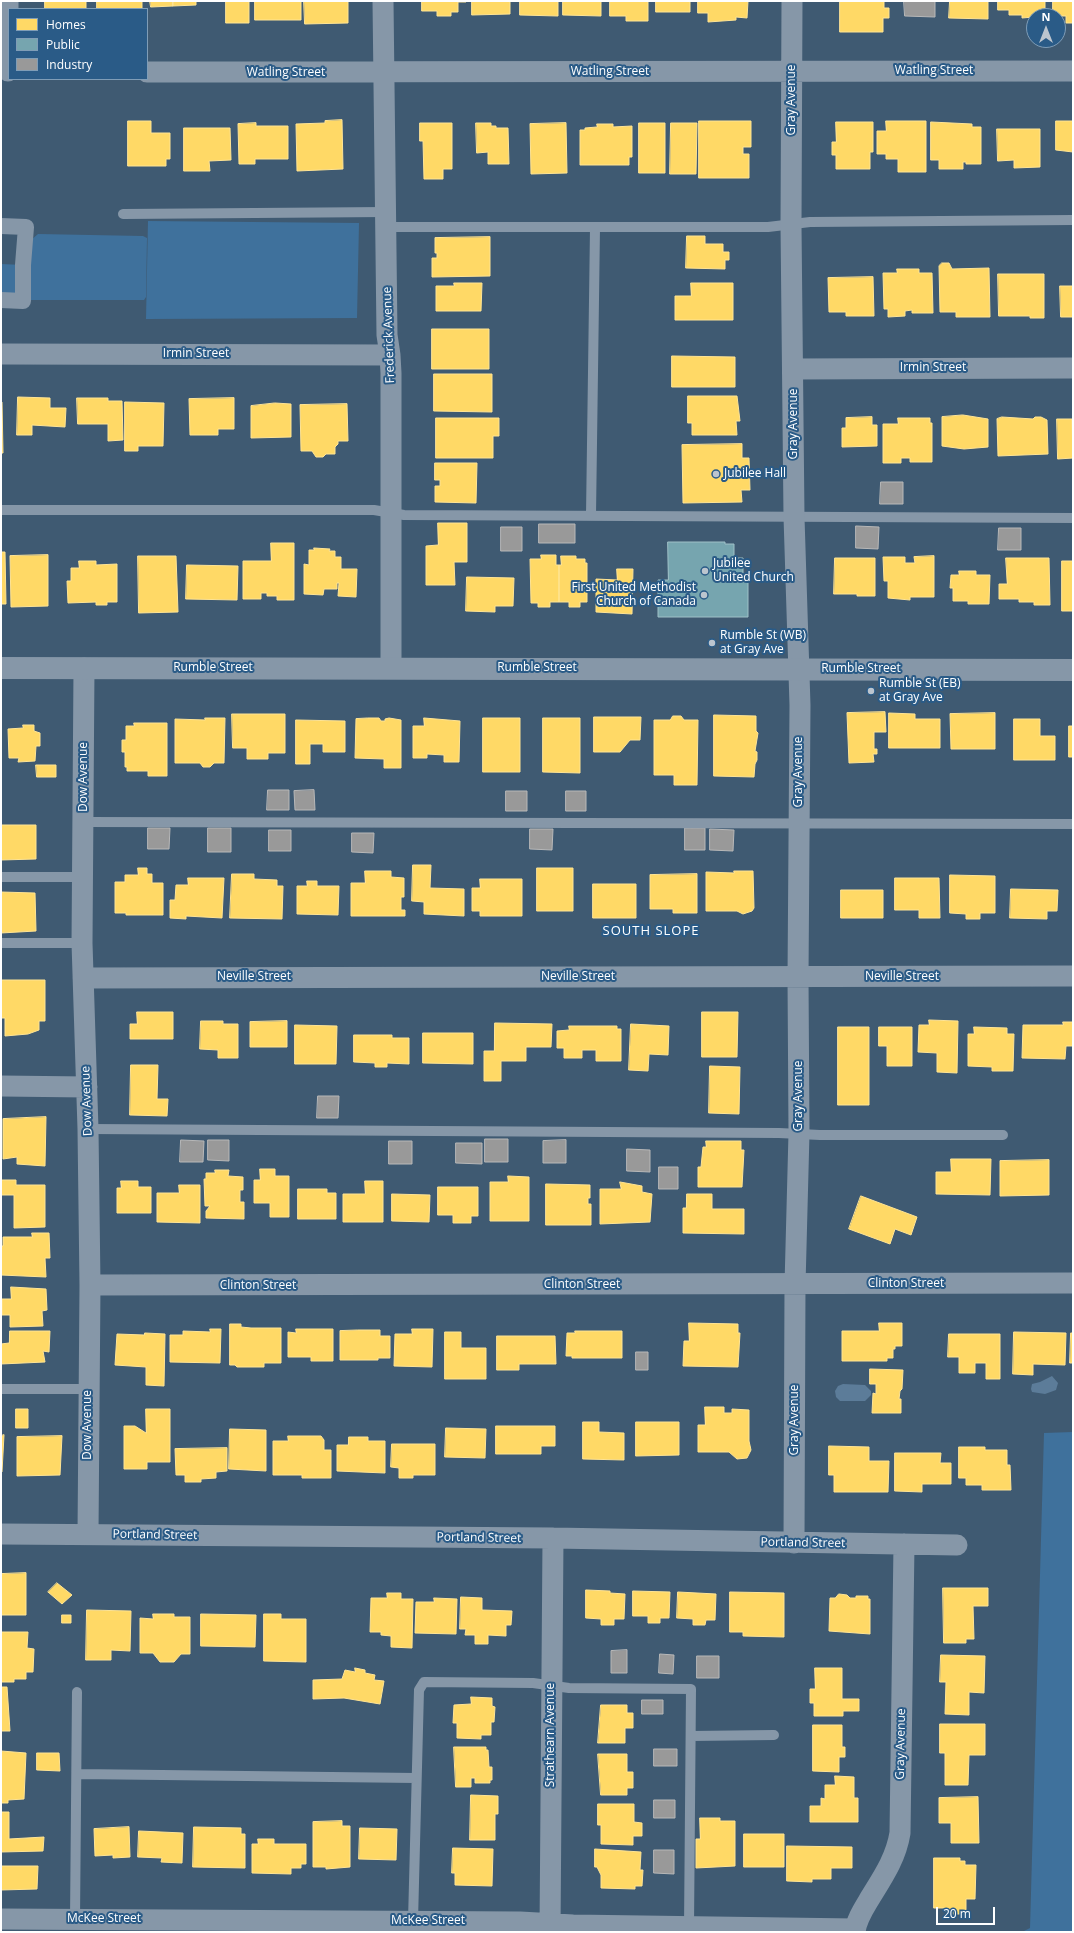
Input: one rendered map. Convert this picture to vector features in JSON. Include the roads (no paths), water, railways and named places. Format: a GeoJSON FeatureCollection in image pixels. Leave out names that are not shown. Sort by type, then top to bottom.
{"type":"FeatureCollection","features":[{"type":"Feature","properties":{"kind":"street"},"geometry":{"type":"LineString","coordinates":[[6,71],[8,1]]}},
{"type":"Feature","properties":{"kind":"street","name":"Frederick Avenue"},"geometry":{"type":"LineString","coordinates":[[383,1],[387,335],[390,355],[392,514],[391,668]]}},
{"type":"Feature","properties":{"kind":"street","name":"Gray Avenue"},"geometry":{"type":"LineString","coordinates":[[792,1],[791,225],[799,823],[799,1133],[795,1285],[794,1543]]}},
{"type":"Feature","properties":{"kind":"street","name":"Watling Street"},"geometry":{"type":"LineString","coordinates":[[148,72],[384,73],[1073,71]]}},
{"type":"Feature","properties":{"kind":"street"},"geometry":{"type":"LineString","coordinates":[[1,226],[26,227],[23,265],[23,300],[1,300]]}},
{"type":"Feature","properties":{"kind":"street","name":"Irmin Street"},"geometry":{"type":"LineString","coordinates":[[1,354],[390,355]]}},
{"type":"Feature","properties":{"kind":"street","name":"Irmin Street"},"geometry":{"type":"LineString","coordinates":[[793,369],[1073,368]]}},
{"type":"Feature","properties":{"kind":"street","name":"Rumble Street"},"geometry":{"type":"LineString","coordinates":[[1,668],[1073,670]]}},
{"type":"Feature","properties":{"kind":"street","name":"Dow Avenue"},"geometry":{"type":"LineString","coordinates":[[84,668],[82,943],[88,1129],[90,1285],[88,1534]]}},
{"type":"Feature","properties":{"kind":"street","name":"Neville Street"},"geometry":{"type":"LineString","coordinates":[[83,978],[1073,976]]}},
{"type":"Feature","properties":{"kind":"street"},"geometry":{"type":"LineString","coordinates":[[1,1086],[87,1087]]}},
{"type":"Feature","properties":{"kind":"street","name":"Clinton Street"},"geometry":{"type":"LineString","coordinates":[[90,1285],[795,1285],[1073,1283]]}},
{"type":"Feature","properties":{"kind":"street","name":"Portland Street"},"geometry":{"type":"LineString","coordinates":[[1,1534],[553,1538],[957,1545]]}},
{"type":"Feature","properties":{"kind":"street","name":"Strathearn Avenue"},"geometry":{"type":"LineString","coordinates":[[550,1928],[553,1538]]}},
{"type":"Feature","properties":{"kind":"street","name":"Gray Avenue"},"geometry":{"type":"LineString","coordinates":[[855,1930],[862,1912],[898,1848],[900,1834],[904,1544]]}},
{"type":"Feature","properties":{"kind":"street","name":"McKee Street"},"geometry":{"type":"LineString","coordinates":[[1,1919],[75,1919],[376,1927],[413,1921],[520,1922],[550,1928],[689,1927],[718,1930],[855,1930]]}},
{"type":"Feature","properties":{"kind":"lane"},"geometry":{"type":"LineString","coordinates":[[123,214],[386,220],[595,228],[768,227],[810,222],[1073,220]]}},
{"type":"Feature","properties":{"kind":"lane"},"geometry":{"type":"LineString","coordinates":[[591,515],[595,228]]}},
{"type":"Feature","properties":{"kind":"lane"},"geometry":{"type":"LineString","coordinates":[[1,510],[374,510],[404,515],[1073,518]]}},
{"type":"Feature","properties":{"kind":"lane"},"geometry":{"type":"LineString","coordinates":[[84,822],[1073,824]]}},
{"type":"Feature","properties":{"kind":"lane"},"geometry":{"type":"LineString","coordinates":[[1,877],[83,877]]}},
{"type":"Feature","properties":{"kind":"lane"},"geometry":{"type":"LineString","coordinates":[[1,943],[82,943]]}},
{"type":"Feature","properties":{"kind":"lane"},"geometry":{"type":"LineString","coordinates":[[88,1129],[1003,1135]]}},
{"type":"Feature","properties":{"kind":"lane"},"geometry":{"type":"LineString","coordinates":[[1,1389],[88,1389]]}},
{"type":"Feature","properties":{"kind":"lane"},"geometry":{"type":"LineString","coordinates":[[413,1921],[419,1690],[424,1682],[533,1683],[569,1688],[691,1689],[689,1927]]}},
{"type":"Feature","properties":{"kind":"lane"},"geometry":{"type":"LineString","coordinates":[[75,1919],[77,1692]]}},
{"type":"Feature","properties":{"kind":"lane"},"geometry":{"type":"LineString","coordinates":[[691,1736],[774,1735]]}},
{"type":"Feature","properties":{"kind":"lane"},"geometry":{"type":"LineString","coordinates":[[77,1774],[416,1778]]}},
{"type":"Feature","properties":{"kind":"place","name":"Jubilee Hall"},"geometry":{"type":"Point","coordinates":[716,474]}},
{"type":"Feature","properties":{"kind":"place","name":"Jubilee United Church"},"geometry":{"type":"Point","coordinates":[705,571]}},
{"type":"Feature","properties":{"kind":"place","name":"First United Methodist Church of Canada"},"geometry":{"type":"Point","coordinates":[704,595]}},
{"type":"Feature","properties":{"kind":"place","name":"Rumble St (WB) at Gray Ave"},"geometry":{"type":"Point","coordinates":[712,643]}},
{"type":"Feature","properties":{"kind":"place","name":"Rumble St (EB) at Gray Ave"},"geometry":{"type":"Point","coordinates":[871,691]}},
{"type":"Feature","properties":{"kind":"district","name":"SOUTH SLOPE"},"geometry":{"type":"Point","coordinates":[651,931]}}]}
